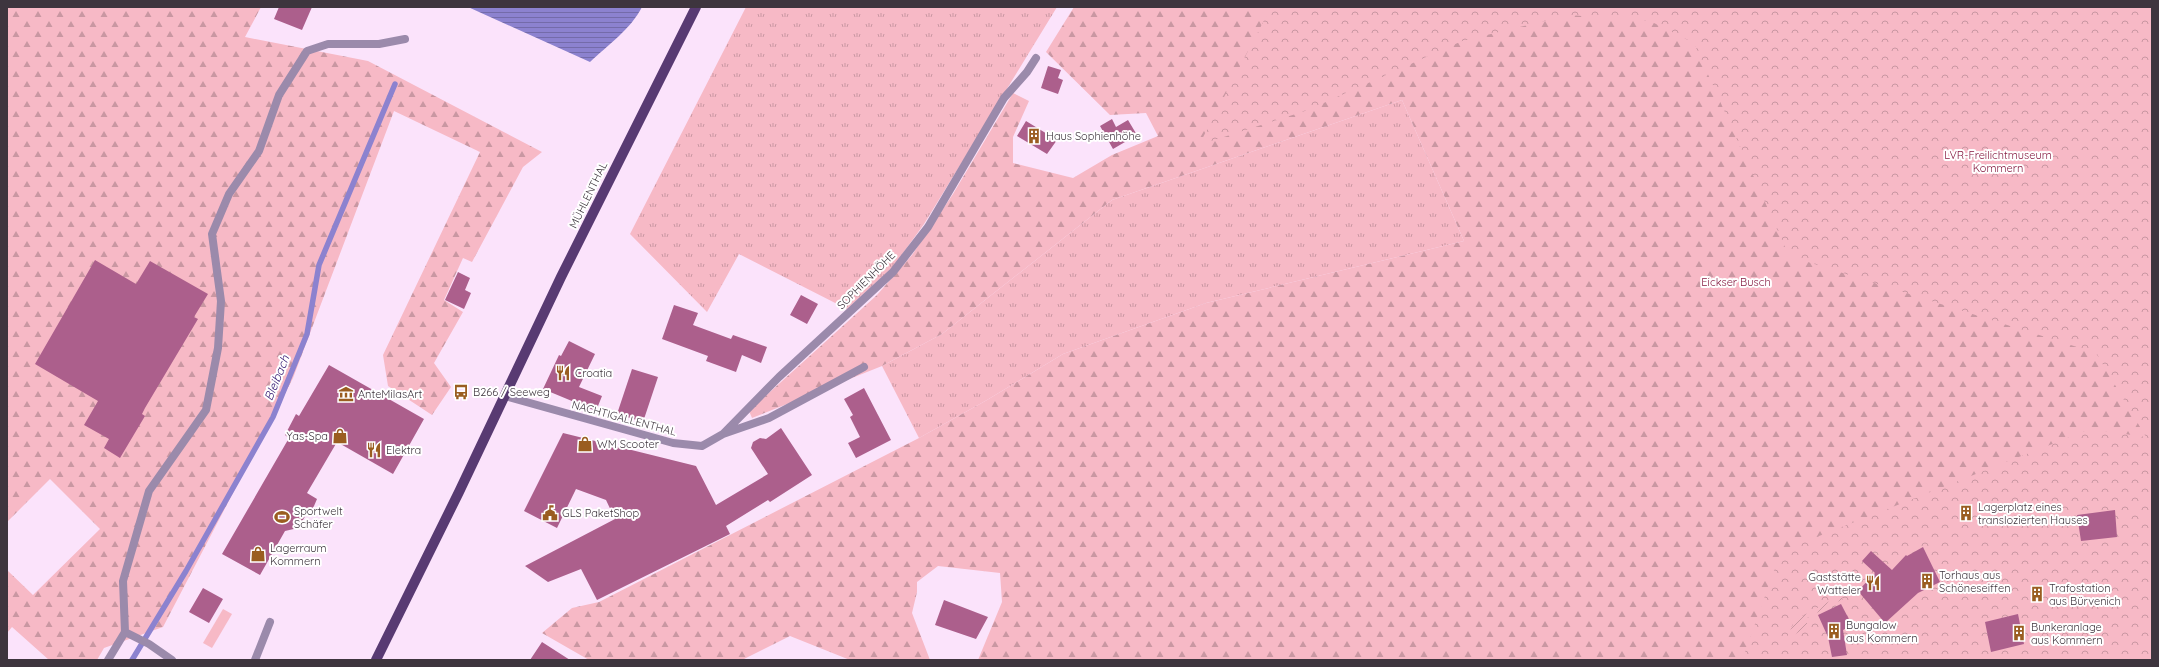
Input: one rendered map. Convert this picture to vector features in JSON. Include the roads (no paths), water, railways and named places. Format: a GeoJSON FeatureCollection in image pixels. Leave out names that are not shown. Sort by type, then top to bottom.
{"type":"FeatureCollection","features":[{"type":"Feature","properties":{"kind":"main road","name":"MÜHLENTHAL"},"geometry":{"type":"LineString","coordinates":[[376,660],[505,396],[561,277],[696,7]]}},
{"type":"Feature","properties":{"kind":"street"},"geometry":{"type":"LineString","coordinates":[[108,660],[125,632],[123,581],[149,491],[206,410],[218,348],[221,301],[212,234],[229,194],[259,151],[279,95],[307,51],[328,44],[379,44],[405,39]]}},
{"type":"Feature","properties":{"kind":"street","name":"SOPHIENHÖHE"},"geometry":{"type":"LineString","coordinates":[[723,434],[779,377],[893,272],[928,227],[1004,98],[1027,72],[1036,58]]}},
{"type":"Feature","properties":{"kind":"street","name":"NACHTIGALLENTHAL"},"geometry":{"type":"LineString","coordinates":[[505,396],[673,444],[702,446],[723,434],[769,418],[864,367]]}},
{"type":"Feature","properties":{"kind":"street"},"geometry":{"type":"LineString","coordinates":[[255,660],[270,622]]}},
{"type":"Feature","properties":{"kind":"street"},"geometry":{"type":"LineString","coordinates":[[125,632],[149,644],[172,660]]}},
{"type":"Feature","properties":{"kind":"waterway","name":"Bleibach"},"geometry":{"type":"LineString","coordinates":[[132,660],[186,571],[273,417],[307,334],[319,265],[395,84]]}},
{"type":"Feature","properties":{"kind":"place","name":"Haus Sophienhöhe"},"geometry":{"type":"Point","coordinates":[1034,136]}},
{"type":"Feature","properties":{"kind":"place","name":"Croatia"},"geometry":{"type":"Point","coordinates":[563,373]}},
{"type":"Feature","properties":{"kind":"place","name":"B266 / Seeweg"},"geometry":{"type":"Point","coordinates":[461,392]}},
{"type":"Feature","properties":{"kind":"place","name":"AnteMilasArt"},"geometry":{"type":"Point","coordinates":[346,394]}},
{"type":"Feature","properties":{"kind":"place","name":"Yas-Spa"},"geometry":{"type":"Point","coordinates":[340,436]}},
{"type":"Feature","properties":{"kind":"place","name":"WM Scooter"},"geometry":{"type":"Point","coordinates":[585,444]}},
{"type":"Feature","properties":{"kind":"place","name":"Elektra"},"geometry":{"type":"Point","coordinates":[374,450]}},
{"type":"Feature","properties":{"kind":"place","name":"GLS PaketShop"},"geometry":{"type":"Point","coordinates":[550,513]}},
{"type":"Feature","properties":{"kind":"place","name":"Lagerplatz eines translozierten Hauses"},"geometry":{"type":"Point","coordinates":[1966,513]}},
{"type":"Feature","properties":{"kind":"place","name":"Sportwelt Schäfer"},"geometry":{"type":"Point","coordinates":[282,517]}},
{"type":"Feature","properties":{"kind":"place","name":"Lagerraum Kommern"},"geometry":{"type":"Point","coordinates":[258,554]}},
{"type":"Feature","properties":{"kind":"place","name":"Torhaus aus Schöneseiffen"},"geometry":{"type":"Point","coordinates":[1927,581]}},
{"type":"Feature","properties":{"kind":"place","name":"Gaststätte Watteler"},"geometry":{"type":"Point","coordinates":[1873,583]}},
{"type":"Feature","properties":{"kind":"place","name":"Trafostation aus Bürvenich"},"geometry":{"type":"Point","coordinates":[2037,594]}},
{"type":"Feature","properties":{"kind":"place","name":"Bungalow aus Kommern"},"geometry":{"type":"Point","coordinates":[1834,631]}},
{"type":"Feature","properties":{"kind":"place","name":"Bunkeranlage aus Kommern"},"geometry":{"type":"Point","coordinates":[2019,633]}},
{"type":"Feature","properties":{"kind":"park label","name":"LVR-Freilichtmuseum Kommern"},"geometry":{"type":"Point","coordinates":[1998,161]}},
{"type":"Feature","properties":{"kind":"park label","name":"Eickser Busch"},"geometry":{"type":"Point","coordinates":[1736,282]}}]}
